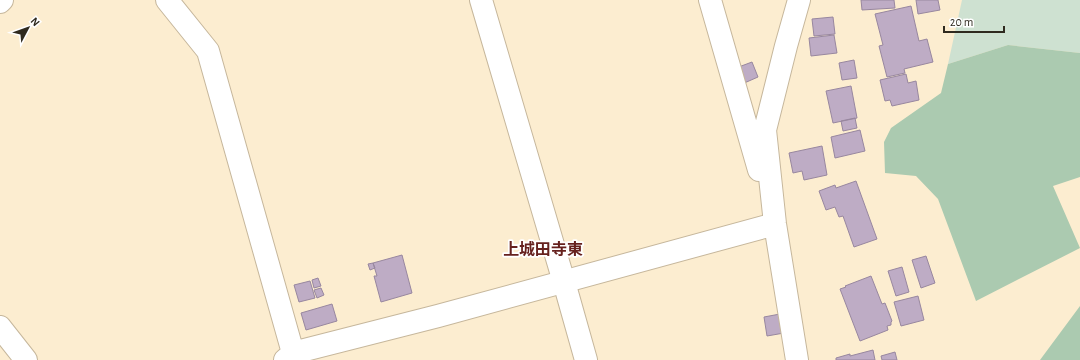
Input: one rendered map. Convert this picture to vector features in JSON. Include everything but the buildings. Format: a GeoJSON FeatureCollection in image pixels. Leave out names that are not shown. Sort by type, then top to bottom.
{"type":"FeatureCollection","features":[{"type":"Feature","properties":{"kind":"street"},"geometry":{"type":"LineString","coordinates":[[168,0],[208,51],[291,358],[438,316],[775,224]]}},
{"type":"Feature","properties":{"kind":"street"},"geometry":{"type":"LineString","coordinates":[[481,0],[586,360]]}},
{"type":"Feature","properties":{"kind":"street"},"geometry":{"type":"LineString","coordinates":[[710,0],[775,224]]}},
{"type":"Feature","properties":{"kind":"street"},"geometry":{"type":"LineString","coordinates":[[797,360],[775,224],[765,130],[799,0]]}},
{"type":"Feature","properties":{"kind":"street"},"geometry":{"type":"LineString","coordinates":[[0,327],[26,360]]}},
{"type":"Feature","properties":{"kind":"green space"},"geometry":{"type":"Polygon","coordinates":[[[962,0],[1080,0],[1080,53],[1008,45],[948,64],[962,0]]]}},
{"type":"Feature","properties":{"kind":"green space"},"geometry":{"type":"Polygon","coordinates":[[[1008,45],[1080,53],[1080,177],[1053,186],[1080,248],[976,301],[938,199],[916,176],[885,173],[884,142],[891,128],[941,93],[948,64],[1008,45]]]}},
{"type":"Feature","properties":{"kind":"green space"},"geometry":{"type":"Polygon","coordinates":[[[1080,306],[1080,360],[1040,360],[1080,306]]]}},
{"type":"Feature","properties":{"kind":"district","name":"上城田寺東"},"geometry":{"type":"Point","coordinates":[543,249]}}]}
